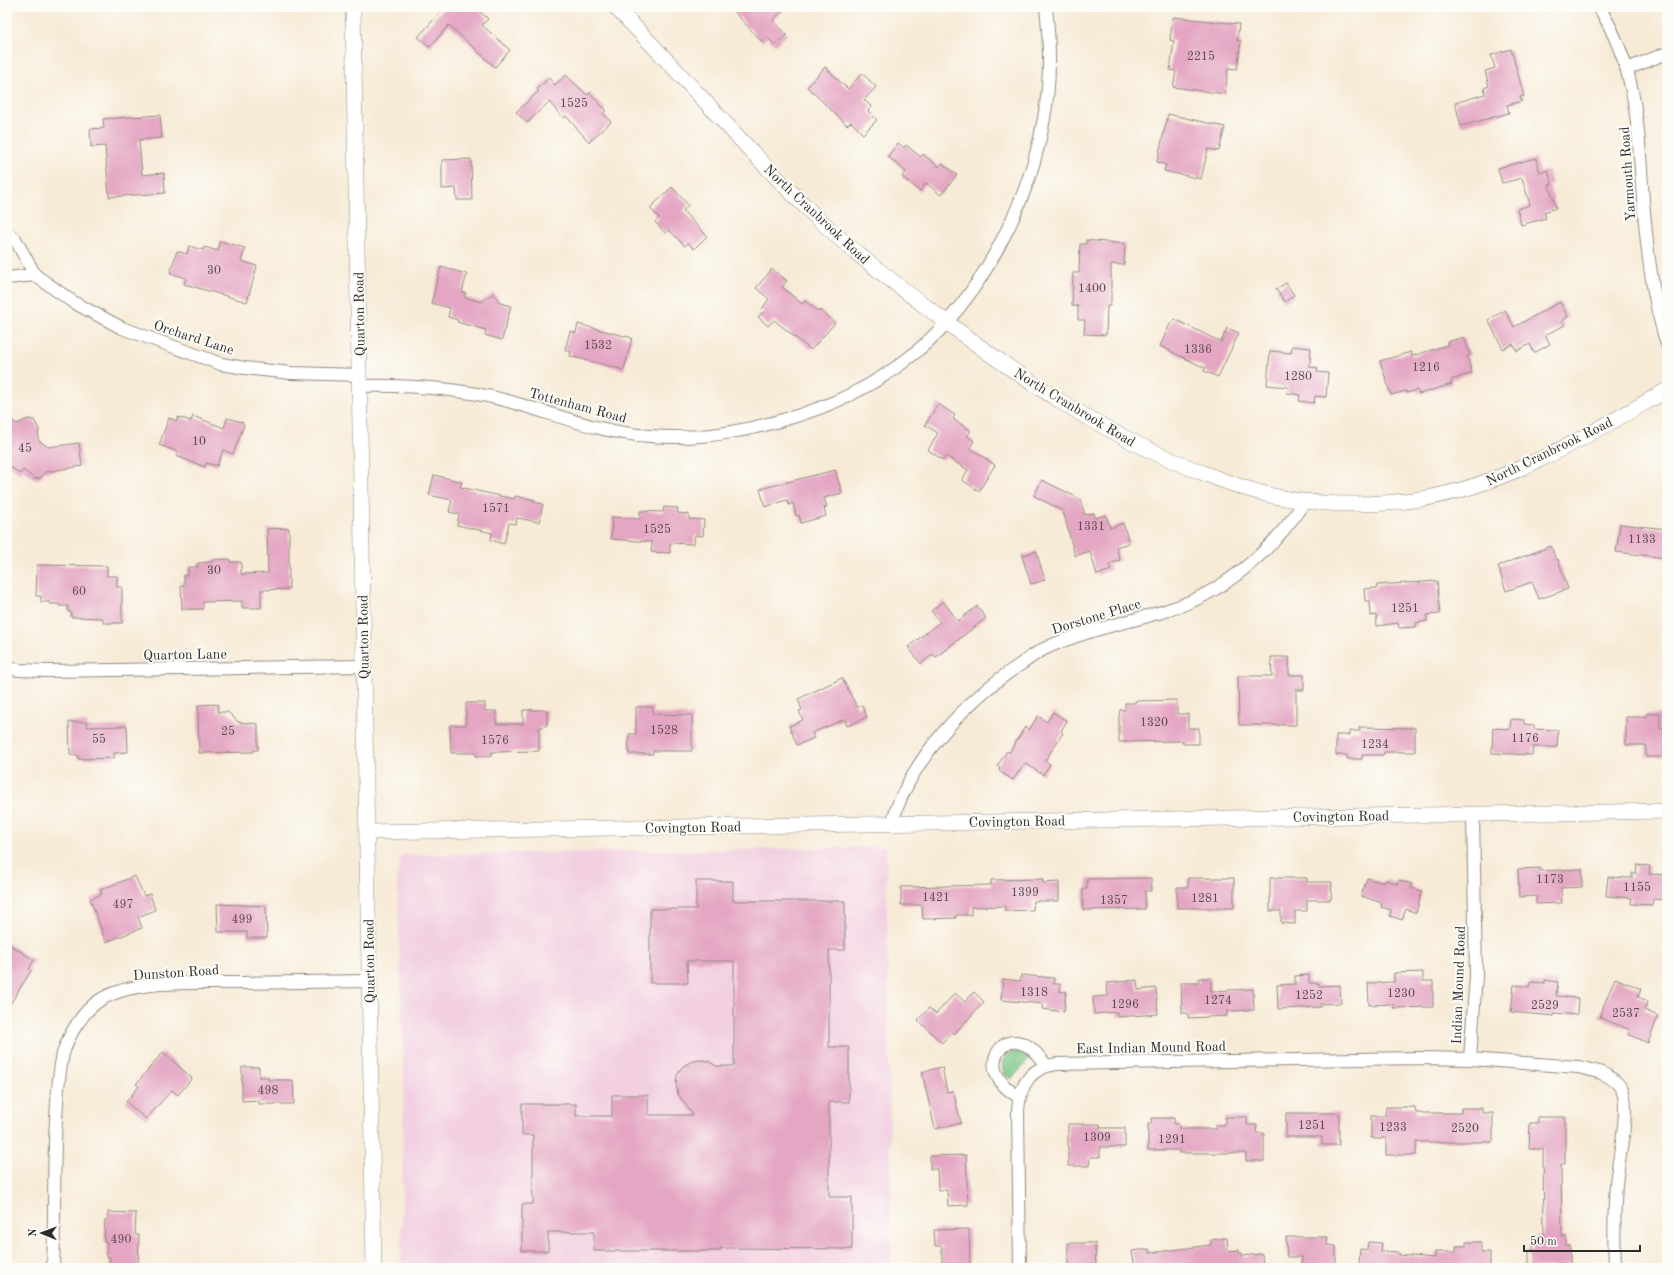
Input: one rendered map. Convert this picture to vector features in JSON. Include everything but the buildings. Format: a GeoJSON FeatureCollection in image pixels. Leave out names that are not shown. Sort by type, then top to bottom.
{"type":"FeatureCollection","features":[{"type":"Feature","properties":{"kind":"street","name":"Quarton Road"},"geometry":{"type":"LineString","coordinates":[[353,7],[374,1268]]}},
{"type":"Feature","properties":{"kind":"street","name":"North Cranbrook Road"},"geometry":{"type":"LineString","coordinates":[[615,7],[808,210],[855,251],[947,323],[1046,393],[1134,443],[1186,467],[1236,486],[1275,497],[1344,504],[1394,502],[1424,498],[1479,484],[1512,471],[1564,447],[1667,390]]}},
{"type":"Feature","properties":{"kind":"street","name":"Tottenham Road"},"geometry":{"type":"LineString","coordinates":[[360,380],[447,388],[507,401],[603,430],[648,436],[697,437],[734,432],[813,411],[848,396],[915,354],[947,323],[987,269],[1011,220],[1024,189],[1039,141],[1045,111],[1049,65],[1046,7]]}},
{"type":"Feature","properties":{"kind":"street","name":"Yarmouth Road"},"geometry":{"type":"LineString","coordinates":[[1599,7],[1618,44],[1628,69],[1638,126],[1648,249],[1655,296],[1667,344]]}},
{"type":"Feature","properties":{"kind":"street"},"geometry":{"type":"LineString","coordinates":[[1628,69],[1667,53]]}},
{"type":"Feature","properties":{"kind":"street","name":"Orchard Lane"},"geometry":{"type":"LineString","coordinates":[[7,233],[14,239],[35,275],[73,302],[109,322],[221,364],[272,372],[360,380]]}},
{"type":"Feature","properties":{"kind":"street"},"geometry":{"type":"LineString","coordinates":[[7,278],[35,275]]}},
{"type":"Feature","properties":{"kind":"street","name":"Dorstone Place"},"geometry":{"type":"LineString","coordinates":[[892,823],[902,794],[917,769],[964,710],[1004,676],[1045,648],[1092,630],[1169,610],[1224,583],[1249,564],[1282,533],[1305,501]]}},
{"type":"Feature","properties":{"kind":"street","name":"Quarton Lane"},"geometry":{"type":"LineString","coordinates":[[7,668],[49,671],[364,666]]}},
{"type":"Feature","properties":{"kind":"street","name":"Covington Road"},"geometry":{"type":"LineString","coordinates":[[367,832],[1667,811]]}},
{"type":"Feature","properties":{"kind":"street","name":"Indian Mound Road"},"geometry":{"type":"LineString","coordinates":[[1473,814],[1476,976],[1470,1059],[1592,1070],[1609,1076],[1622,1089],[1626,1113],[1616,1185],[1615,1268]]}},
{"type":"Feature","properties":{"kind":"street","name":"Dunston Road"},"geometry":{"type":"LineString","coordinates":[[53,1268],[55,1141],[60,1070],[64,1052],[71,1037],[90,1008],[111,995],[125,990],[165,985],[369,981]]}},
{"type":"Feature","properties":{"kind":"street"},"geometry":{"type":"LineString","coordinates":[[1019,1097],[1005,1086],[996,1072],[994,1063],[999,1050],[1003,1045],[1012,1042],[1021,1042],[1036,1053],[1046,1065],[1030,1076],[1019,1097],[1020,1268]]}},
{"type":"Feature","properties":{"kind":"street","name":"East Indian Mound Road"},"geometry":{"type":"LineString","coordinates":[[1046,1065],[1345,1058],[1470,1059]]}},
{"type":"Feature","properties":{"kind":"shaded area"},"geometry":{"type":"Polygon","coordinates":[[[886,847],[892,1268],[401,1268],[404,1074],[397,879],[401,855],[886,847]]]}},
{"type":"Feature","properties":{"kind":"green space"},"geometry":{"type":"Polygon","coordinates":[[[1014,1052],[1027,1055],[1029,1060],[1011,1079],[1005,1075],[1003,1063],[1006,1056],[1014,1052]]]}}]}
